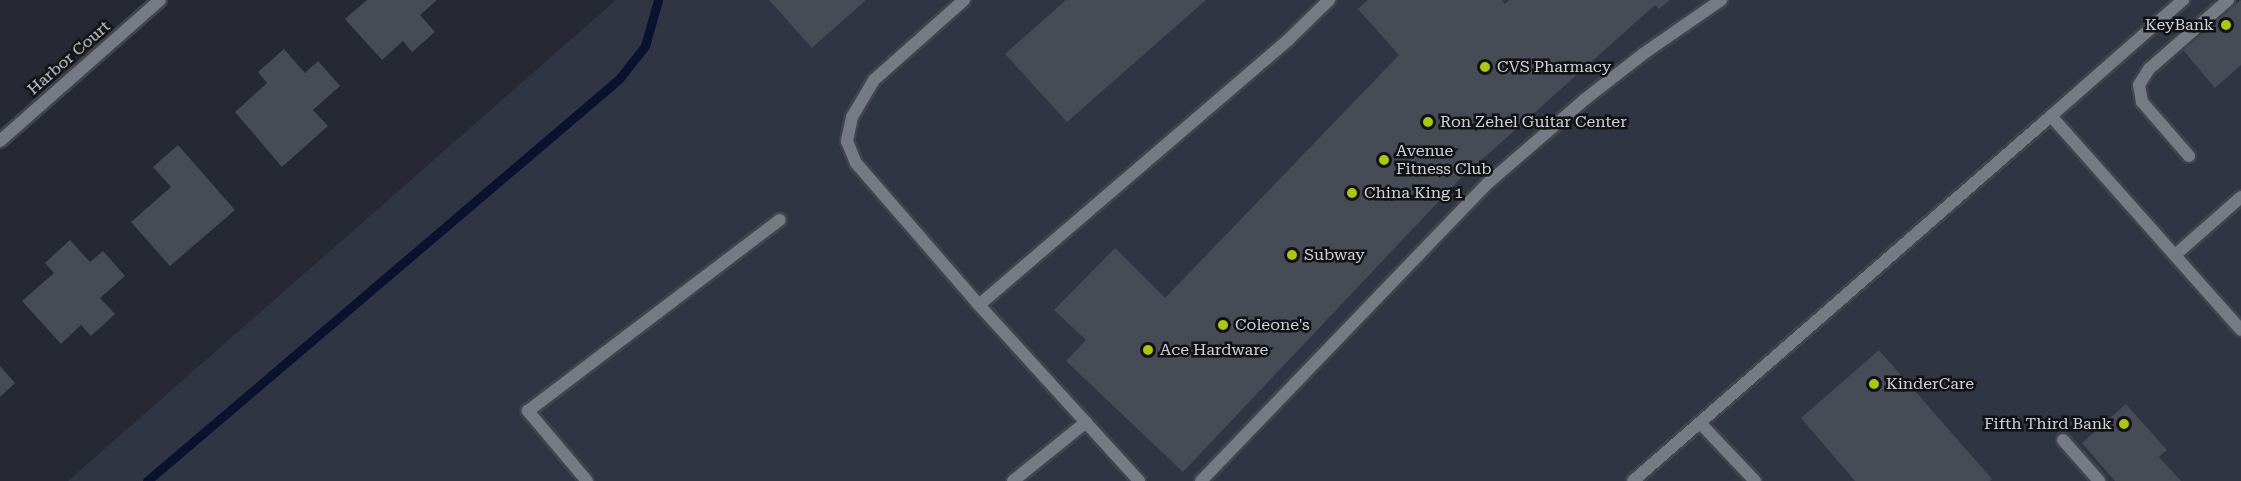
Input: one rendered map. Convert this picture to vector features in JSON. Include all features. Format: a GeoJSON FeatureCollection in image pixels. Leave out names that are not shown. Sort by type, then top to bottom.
{"type":"FeatureCollection","features":[{"type":"Feature","properties":{"kind":"street","name":"Harbor Court"},"geometry":{"type":"LineString","coordinates":[[0,141],[160,0]]}},
{"type":"Feature","properties":{"kind":"street"},"geometry":{"type":"LineString","coordinates":[[964,0],[874,80],[852,117],[847,141],[856,163],[979,305],[1139,481]]}},
{"type":"Feature","properties":{"kind":"street"},"geometry":{"type":"LineString","coordinates":[[979,305],[1287,41],[1329,0]]}},
{"type":"Feature","properties":{"kind":"street"},"geometry":{"type":"LineString","coordinates":[[1201,481],[1488,183],[1584,100],[1643,54],[1721,0]]}},
{"type":"Feature","properties":{"kind":"street"},"geometry":{"type":"LineString","coordinates":[[1633,481],[2183,0]]}},
{"type":"Feature","properties":{"kind":"street"},"geometry":{"type":"LineString","coordinates":[[2189,156],[2142,102],[2139,85],[2149,69],[2228,0]]}},
{"type":"Feature","properties":{"kind":"street"},"geometry":{"type":"LineString","coordinates":[[2051,116],[2241,330]]}},
{"type":"Feature","properties":{"kind":"street"},"geometry":{"type":"LineString","coordinates":[[2175,255],[2241,197]]}},
{"type":"Feature","properties":{"kind":"street"},"geometry":{"type":"LineString","coordinates":[[587,481],[528,411],[780,220]]}},
{"type":"Feature","properties":{"kind":"street"},"geometry":{"type":"LineString","coordinates":[[1013,481],[1086,422]]}},
{"type":"Feature","properties":{"kind":"street"},"geometry":{"type":"LineString","coordinates":[[1700,423],[1755,481]]}},
{"type":"Feature","properties":{"kind":"street"},"geometry":{"type":"LineString","coordinates":[[2063,440],[2099,481]]}},
{"type":"Feature","properties":{"kind":"shaded area"},"geometry":{"type":"Polygon","coordinates":[[[616,0],[2241,0],[2241,481],[68,481],[616,0]]]}},
{"type":"Feature","properties":{"kind":"building"},"geometry":{"type":"Polygon","coordinates":[[[367,0],[437,0],[420,15],[435,32],[412,52],[403,41],[382,60],[345,19],[367,0]]]}},
{"type":"Feature","properties":{"kind":"building"},"geometry":{"type":"Polygon","coordinates":[[[769,0],[866,0],[812,48],[769,0]]]}},
{"type":"Feature","properties":{"kind":"building"},"geometry":{"type":"Polygon","coordinates":[[[1066,0],[1206,0],[1067,122],[1005,54],[1066,0]]]}},
{"type":"Feature","properties":{"kind":"building"},"geometry":{"type":"Polygon","coordinates":[[[1368,0],[1502,0],[1505,4],[1509,0],[1670,0],[1659,9],[1655,5],[1459,180],[1183,472],[1066,361],[1086,340],[1054,310],[1115,248],[1165,298],[1399,55],[1358,9],[1368,0]]]}},
{"type":"Feature","properties":{"kind":"building","name":"KeyBank"},"geometry":{"type":"Polygon","coordinates":[[[2241,0],[2241,65],[2215,88],[2183,50],[2241,0]]]}},
{"type":"Feature","properties":{"kind":"building"},"geometry":{"type":"Polygon","coordinates":[[[284,49],[305,73],[318,61],[340,86],[313,110],[328,126],[282,167],[235,112],[267,83],[258,72],[284,49]]]}},
{"type":"Feature","properties":{"kind":"building"},"geometry":{"type":"Polygon","coordinates":[[[178,145],[235,210],[170,266],[131,222],[171,187],[153,167],[178,145]]]}},
{"type":"Feature","properties":{"kind":"building"},"geometry":{"type":"Polygon","coordinates":[[[70,240],[90,262],[103,251],[125,276],[100,298],[115,314],[91,336],[81,325],[61,344],[22,301],[54,273],[45,263],[70,240]]]}},
{"type":"Feature","properties":{"kind":"building","name":"KinderCare"},"geometry":{"type":"Polygon","coordinates":[[[1879,350],[1992,479],[1990,481],[1855,481],[1801,418],[1879,350]]]}},
{"type":"Feature","properties":{"kind":"building"},"geometry":{"type":"Polygon","coordinates":[[[0,366],[15,383],[0,397],[0,366]]]}},
{"type":"Feature","properties":{"kind":"building","name":"Fifth Third Bank"},"geometry":{"type":"Polygon","coordinates":[[[2126,404],[2167,450],[2159,457],[2181,481],[2115,481],[2082,443],[2126,404]]]}},
{"type":"Feature","properties":{"kind":"waterway"},"geometry":{"type":"LineString","coordinates":[[147,481],[619,79],[645,46],[658,0]]}},
{"type":"Feature","properties":{"kind":"place","name":"KeyBank"},"geometry":{"type":"Point","coordinates":[2226,25]}},
{"type":"Feature","properties":{"kind":"place","name":"CVS Pharmacy"},"geometry":{"type":"Point","coordinates":[1485,67]}},
{"type":"Feature","properties":{"kind":"place","name":"Ron Zehel Guitar Center"},"geometry":{"type":"Point","coordinates":[1428,122]}},
{"type":"Feature","properties":{"kind":"place","name":"Avenue Fitness Club"},"geometry":{"type":"Point","coordinates":[1384,160]}},
{"type":"Feature","properties":{"kind":"place","name":"China King 1"},"geometry":{"type":"Point","coordinates":[1352,193]}},
{"type":"Feature","properties":{"kind":"place","name":"Subway"},"geometry":{"type":"Point","coordinates":[1292,255]}},
{"type":"Feature","properties":{"kind":"place","name":"Coleone's"},"geometry":{"type":"Point","coordinates":[1223,325]}},
{"type":"Feature","properties":{"kind":"place","name":"Ace Hardware"},"geometry":{"type":"Point","coordinates":[1148,350]}},
{"type":"Feature","properties":{"kind":"place","name":"KinderCare"},"geometry":{"type":"Point","coordinates":[1874,384]}},
{"type":"Feature","properties":{"kind":"place","name":"Fifth Third Bank"},"geometry":{"type":"Point","coordinates":[2124,424]}}]}
